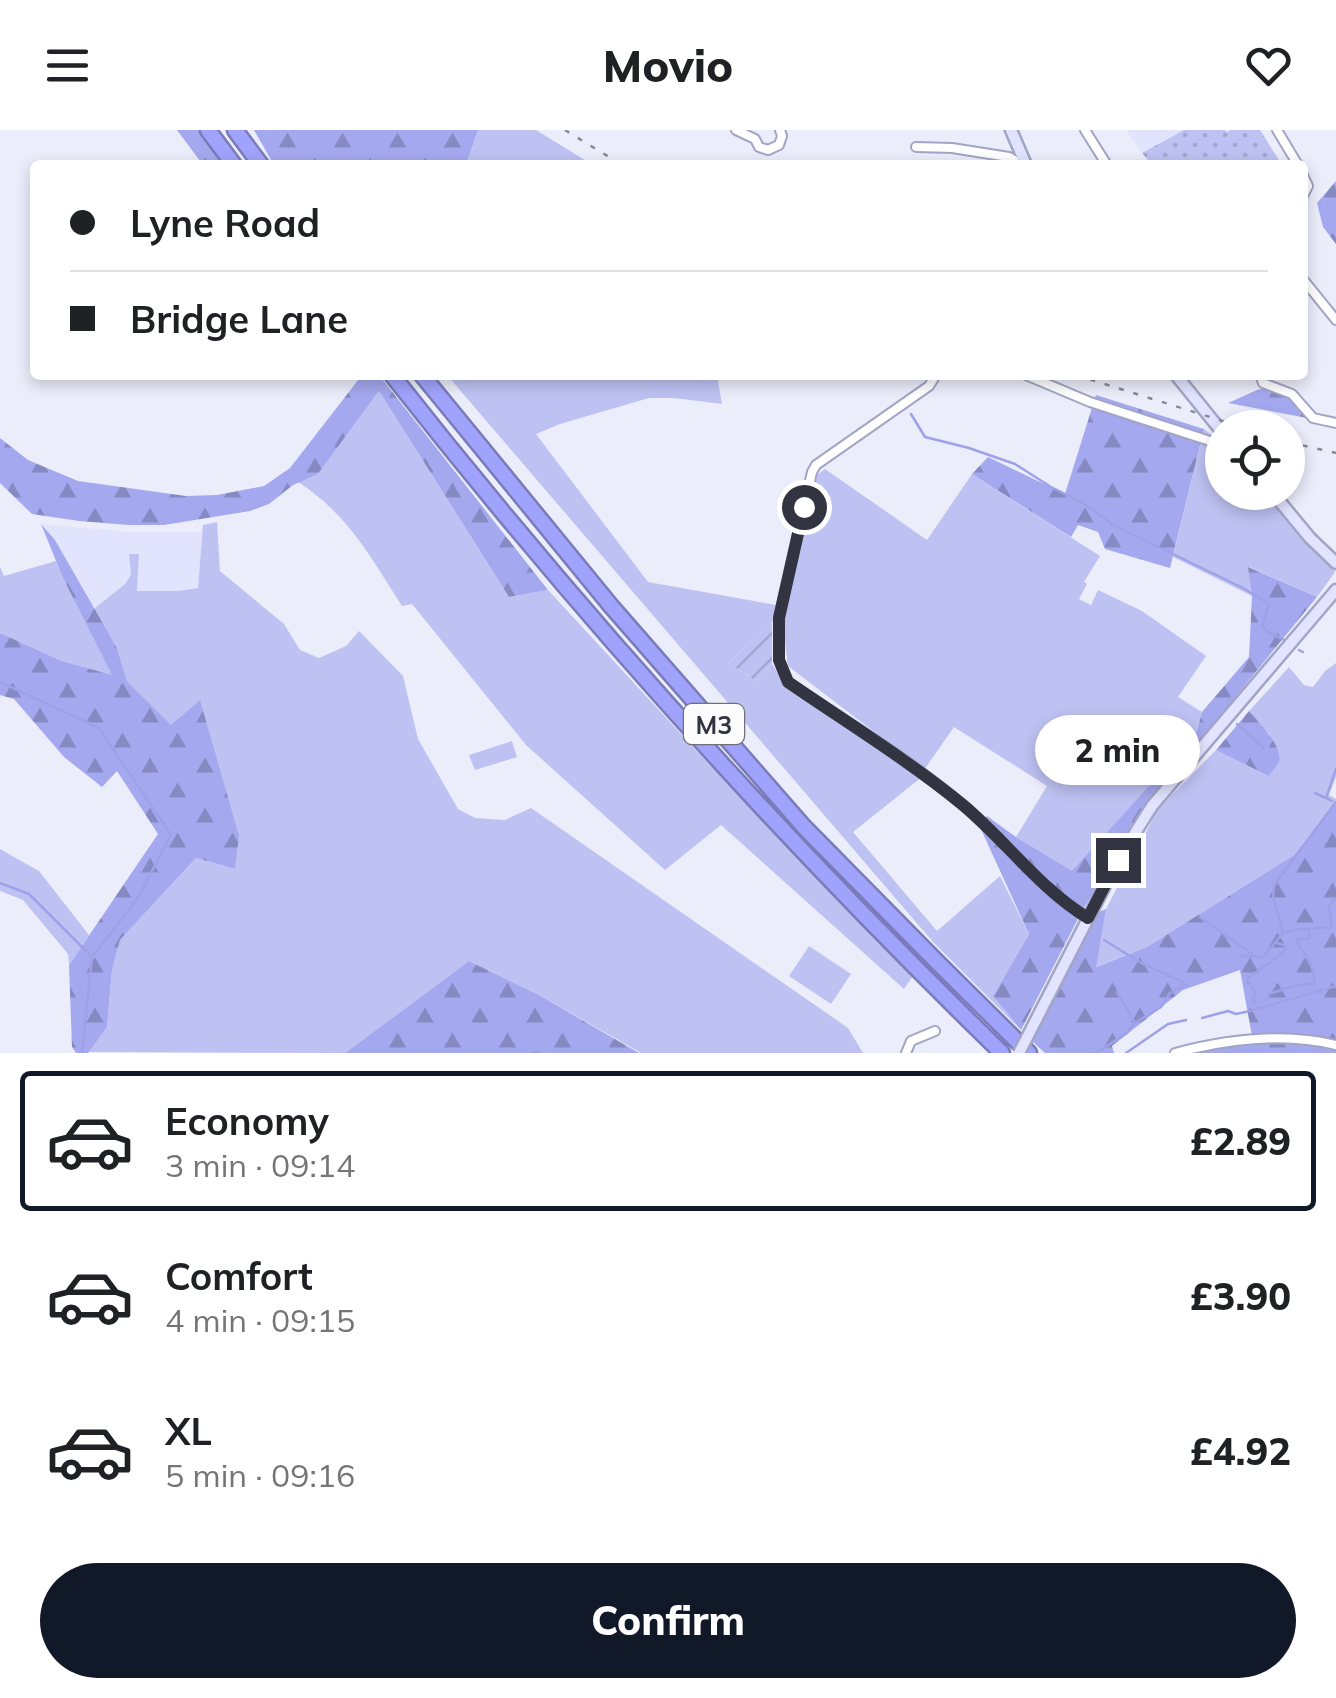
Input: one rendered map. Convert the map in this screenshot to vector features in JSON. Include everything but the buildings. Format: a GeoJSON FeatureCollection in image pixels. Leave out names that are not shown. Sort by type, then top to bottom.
{"type":"FeatureCollection","features":[{"type":"Feature","properties":{"kind":"highway"},"geometry":{"type":"LineString","coordinates":[[208,130],[230,160]]}},
{"type":"Feature","properties":{"kind":"highway"},"geometry":{"type":"LineString","coordinates":[[236,130],[257,160]]}},
{"type":"Feature","properties":{"kind":"highway","name":"M3"},"geometry":{"type":"LineString","coordinates":[[396,380],[532,547],[737,782],[1002,1053]]}},
{"type":"Feature","properties":{"kind":"highway","name":"M3"},"geometry":{"type":"LineString","coordinates":[[426,380],[611,606],[804,826],[1029,1053]]}},
{"type":"Feature","properties":{"kind":"street"},"geometry":{"type":"LineString","coordinates":[[736,130],[756,134],[763,149],[772,150],[782,141],[780,130]]}},
{"type":"Feature","properties":{"kind":"street"},"geometry":{"type":"LineString","coordinates":[[1085,130],[1104,160]]}},
{"type":"Feature","properties":{"kind":"street"},"geometry":{"type":"LineString","coordinates":[[1277,130],[1295,160]]}},
{"type":"Feature","properties":{"kind":"street"},"geometry":{"type":"LineString","coordinates":[[1014,132],[1019,160]]}},
{"type":"Feature","properties":{"kind":"street"},"geometry":{"type":"LineString","coordinates":[[916,147],[952,148],[1017,160]]}},
{"type":"Feature","properties":{"kind":"street"},"geometry":{"type":"LineString","coordinates":[[1308,285],[1336,320]]}},
{"type":"Feature","properties":{"kind":"street"},"geometry":{"type":"LineString","coordinates":[[932,380],[816,465],[779,618],[779,660],[788,682],[930,779],[992,831],[1064,902],[1088,918]]}},
{"type":"Feature","properties":{"kind":"street"},"geometry":{"type":"LineString","coordinates":[[1038,380],[1090,402],[1205,439]]}},
{"type":"Feature","properties":{"kind":"street"},"geometry":{"type":"LineString","coordinates":[[1180,380],[1205,411]]}},
{"type":"Feature","properties":{"kind":"street"},"geometry":{"type":"LineString","coordinates":[[1262,380],[1296,396],[1313,418],[1336,422]]}},
{"type":"Feature","properties":{"kind":"street"},"geometry":{"type":"LineString","coordinates":[[1287,510],[1336,564]]}},
{"type":"Feature","properties":{"kind":"street"},"geometry":{"type":"LineString","coordinates":[[1019,1053],[1118,860],[1152,806],[1336,590]]}},
{"type":"Feature","properties":{"kind":"street"},"geometry":{"type":"LineString","coordinates":[[906,1053],[911,1041],[934,1031]]}},
{"type":"Feature","properties":{"kind":"street"},"geometry":{"type":"LineString","coordinates":[[1176,1053],[1235,1039],[1336,1045]]}},
{"type":"Feature","properties":{"kind":"shaded area"},"geometry":{"type":"Polygon","coordinates":[[[478,130],[536,130],[585,160],[468,160],[478,130]]]}},
{"type":"Feature","properties":{"kind":"shaded area"},"geometry":{"type":"Polygon","coordinates":[[[1126,130],[1184,130],[1142,153],[1126,130]]]}},
{"type":"Feature","properties":{"kind":"shaded area"},"geometry":{"type":"Polygon","coordinates":[[[1184,130],[1260,130],[1279,160],[1148,160],[1142,153],[1184,130]]]}},
{"type":"Feature","properties":{"kind":"shaded area"},"geometry":{"type":"Polygon","coordinates":[[[451,380],[718,380],[722,404],[649,398],[536,434],[648,582],[776,605],[772,623],[728,663],[756,681],[772,664],[788,688],[922,777],[853,832],[937,931],[1000,876],[1029,934],[993,996],[1021,1030],[933,942],[451,380]]]}},
{"type":"Feature","properties":{"kind":"shaded area"},"geometry":{"type":"Polygon","coordinates":[[[379,391],[509,597],[548,590],[913,976],[904,989],[721,825],[665,870],[526,745],[412,604],[402,606],[345,523],[298,482],[318,474],[379,391]]]}},
{"type":"Feature","properties":{"kind":"shaded area"},"geometry":{"type":"Polygon","coordinates":[[[1204,429],[1205,510],[1280,510],[1335,572],[1317,597],[1249,567],[1252,596],[1173,557],[1204,429]]]}},
{"type":"Feature","properties":{"kind":"shaded area"},"geometry":{"type":"Polygon","coordinates":[[[825,469],[927,540],[972,474],[1100,556],[1079,599],[1091,605],[1098,590],[1142,611],[1206,656],[1178,697],[1202,712],[1196,734],[1072,872],[1016,837],[1047,786],[954,727],[924,770],[788,666],[783,624],[817,475],[825,469]]]}},
{"type":"Feature","properties":{"kind":"shaded area"},"geometry":{"type":"Polygon","coordinates":[[[217,522],[220,571],[284,624],[300,650],[319,658],[346,646],[359,631],[403,676],[418,739],[458,809],[475,818],[505,820],[531,808],[848,1028],[863,1053],[641,1053],[539,995],[469,961],[345,1053],[87,1052],[107,1027],[112,970],[120,940],[196,858],[235,869],[199,701],[171,726],[127,681],[117,648],[94,609],[131,575],[129,554],[139,554],[137,591],[198,588],[203,525],[217,522]]]}},
{"type":"Feature","properties":{"kind":"shaded area"},"geometry":{"type":"Polygon","coordinates":[[[41,524],[130,532],[203,532],[198,589],[137,591],[139,554],[129,554],[131,575],[94,609],[55,540],[41,524]]]}},
{"type":"Feature","properties":{"kind":"shaded area"},"geometry":{"type":"Polygon","coordinates":[[[56,561],[113,676],[62,661],[0,633],[0,567],[4,576],[56,561]]]}},
{"type":"Feature","properties":{"kind":"shaded area"},"geometry":{"type":"Polygon","coordinates":[[[772,623],[772,664],[756,681],[728,663],[772,623]]]}},
{"type":"Feature","properties":{"kind":"shaded area"},"geometry":{"type":"Polygon","coordinates":[[[1336,663],[1336,777],[1329,795],[1336,803],[1294,855],[1147,947],[1095,967],[1106,909],[1158,809],[1216,750],[1269,775],[1270,735],[1249,711],[1289,667],[1304,685],[1313,687],[1336,663]]]}},
{"type":"Feature","properties":{"kind":"shaded area"},"geometry":{"type":"Polygon","coordinates":[[[512,741],[517,757],[475,770],[469,755],[512,741]]]}},
{"type":"Feature","properties":{"kind":"shaded area"},"geometry":{"type":"Polygon","coordinates":[[[0,849],[39,871],[89,935],[69,965],[68,954],[23,900],[0,891],[0,849]]]}},
{"type":"Feature","properties":{"kind":"shaded area"},"geometry":{"type":"Polygon","coordinates":[[[809,946],[851,974],[831,1004],[789,976],[809,946]]]}},
{"type":"Feature","properties":{"kind":"green space"},"geometry":{"type":"Polygon","coordinates":[[[177,130],[202,130],[223,160],[199,160],[177,130]]]}},
{"type":"Feature","properties":{"kind":"green space"},"geometry":{"type":"Polygon","coordinates":[[[254,130],[478,130],[468,160],[271,160],[254,130]]]}},
{"type":"Feature","properties":{"kind":"green space"},"geometry":{"type":"Polygon","coordinates":[[[1336,181],[1336,244],[1323,227],[1317,203],[1336,181]]]}},
{"type":"Feature","properties":{"kind":"green space"},"geometry":{"type":"Polygon","coordinates":[[[358,380],[383,380],[548,590],[509,597],[379,391],[318,474],[250,511],[164,525],[79,521],[32,514],[0,483],[0,438],[28,460],[78,481],[186,496],[264,486],[290,468],[358,380]]]}},
{"type":"Feature","properties":{"kind":"green space"},"geometry":{"type":"Polygon","coordinates":[[[1264,388],[1292,398],[1301,410],[1265,410],[1228,403],[1264,388]]]}},
{"type":"Feature","properties":{"kind":"green space"},"geometry":{"type":"Polygon","coordinates":[[[1096,395],[1204,429],[1170,568],[1105,549],[1098,532],[1078,525],[1071,537],[972,474],[988,457],[1065,494],[1096,395]]]}},
{"type":"Feature","properties":{"kind":"green space"},"geometry":{"type":"Polygon","coordinates":[[[41,524],[55,540],[117,648],[127,681],[171,725],[200,700],[239,836],[235,869],[196,858],[120,940],[112,970],[107,1027],[88,1053],[76,1053],[72,1047],[69,965],[158,834],[117,771],[102,787],[64,757],[14,699],[0,695],[0,633],[62,661],[112,675],[63,578],[41,524]]]}},
{"type":"Feature","properties":{"kind":"green space"},"geometry":{"type":"Polygon","coordinates":[[[1248,567],[1317,597],[1147,805],[1081,913],[1021,1030],[993,996],[1029,934],[979,825],[987,816],[1072,871],[1196,734],[1202,712],[1249,657],[1252,596],[1248,567]]]}},
{"type":"Feature","properties":{"kind":"green space"},"geometry":{"type":"Polygon","coordinates":[[[1249,711],[1277,749],[1279,762],[1269,776],[1216,750],[1249,711]]]}},
{"type":"Feature","properties":{"kind":"green space"},"geometry":{"type":"Polygon","coordinates":[[[1336,803],[1336,1053],[1193,1053],[1252,1036],[1240,970],[1183,990],[1112,1046],[1114,1053],[1045,1053],[1031,1040],[1094,914],[1106,909],[1096,967],[1147,947],[1294,855],[1336,803]]]}},
{"type":"Feature","properties":{"kind":"green space"},"geometry":{"type":"Polygon","coordinates":[[[469,961],[539,995],[639,1053],[345,1053],[469,961]]]}},
{"type":"Feature","properties":{"kind":"waterway"},"geometry":{"type":"LineString","coordinates":[[911,414],[925,437],[1015,464],[1115,526],[1243,588],[1269,604],[1262,626],[1284,640]]}},
{"type":"Feature","properties":{"kind":"waterway"},"geometry":{"type":"LineString","coordinates":[[1299,650],[1303,652]]}},
{"type":"Feature","properties":{"kind":"waterway"},"geometry":{"type":"LineString","coordinates":[[0,682],[99,728],[171,835],[136,901],[92,957],[82,1053]]}},
{"type":"Feature","properties":{"kind":"waterway"},"geometry":{"type":"LineString","coordinates":[[1237,724],[1264,748]]}},
{"type":"Feature","properties":{"kind":"waterway"},"geometry":{"type":"LineString","coordinates":[[1332,801],[1326,798],[1336,769]]}},
{"type":"Feature","properties":{"kind":"waterway"},"geometry":{"type":"LineString","coordinates":[[1315,793],[1326,798]]}},
{"type":"Feature","properties":{"kind":"waterway"},"geometry":{"type":"LineString","coordinates":[[1241,958],[1263,957],[1283,933],[1273,896],[1274,885],[1336,802]]}},
{"type":"Feature","properties":{"kind":"waterway"},"geometry":{"type":"LineString","coordinates":[[0,883],[29,894],[91,956]]}},
{"type":"Feature","properties":{"kind":"waterway"},"geometry":{"type":"LineString","coordinates":[[1283,933],[1332,927],[1329,906],[1336,898]]}},
{"type":"Feature","properties":{"kind":"waterway"},"geometry":{"type":"LineString","coordinates":[[1200,917],[1252,954]]}},
{"type":"Feature","properties":{"kind":"waterway"},"geometry":{"type":"LineString","coordinates":[[1268,997],[1294,986],[1315,983],[1311,964],[1296,941],[1308,939],[1308,929]]}},
{"type":"Feature","properties":{"kind":"waterway"},"geometry":{"type":"LineString","coordinates":[[1104,940],[1184,985]]}},
{"type":"Feature","properties":{"kind":"waterway"},"geometry":{"type":"LineString","coordinates":[[1250,984],[1248,978],[1283,953],[1284,945],[1276,943]]}},
{"type":"Feature","properties":{"kind":"waterway"},"geometry":{"type":"LineString","coordinates":[[1096,1053],[1161,1007],[1170,993],[1188,984]]}},
{"type":"Feature","properties":{"kind":"waterway"},"geometry":{"type":"LineString","coordinates":[[1202,1018],[1228,1011],[1250,1011],[1336,986]]}},
{"type":"Feature","properties":{"kind":"waterway"},"geometry":{"type":"LineString","coordinates":[[1252,987],[1256,992],[1255,1003]]}},
{"type":"Feature","properties":{"kind":"waterway"},"geometry":{"type":"LineString","coordinates":[[1117,992],[1134,1021]]}},
{"type":"Feature","properties":{"kind":"waterway"},"geometry":{"type":"LineString","coordinates":[[1126,1053],[1168,1024],[1186,1020]]}},
{"type":"Feature","properties":{"kind":"waterway"},"geometry":{"type":"LineString","coordinates":[[531,1053],[540,1053]]}},
{"type":"Feature","properties":{"kind":"railway"},"geometry":{"type":"LineString","coordinates":[[565,130],[614,160]]}},
{"type":"Feature","properties":{"kind":"railway"},"geometry":{"type":"LineString","coordinates":[[1092,380],[1205,415]]}},
{"type":"Feature","properties":{"kind":"railway"},"geometry":{"type":"LineString","coordinates":[[1305,446],[1336,453]]}},
{"type":"Feature","properties":{"kind":"route"},"geometry":{"type":"LineString","coordinates":[[804,507],[779,618],[779,660],[788,682],[930,779],[992,831],[1064,902],[1088,918],[1118,860]]}}]}
